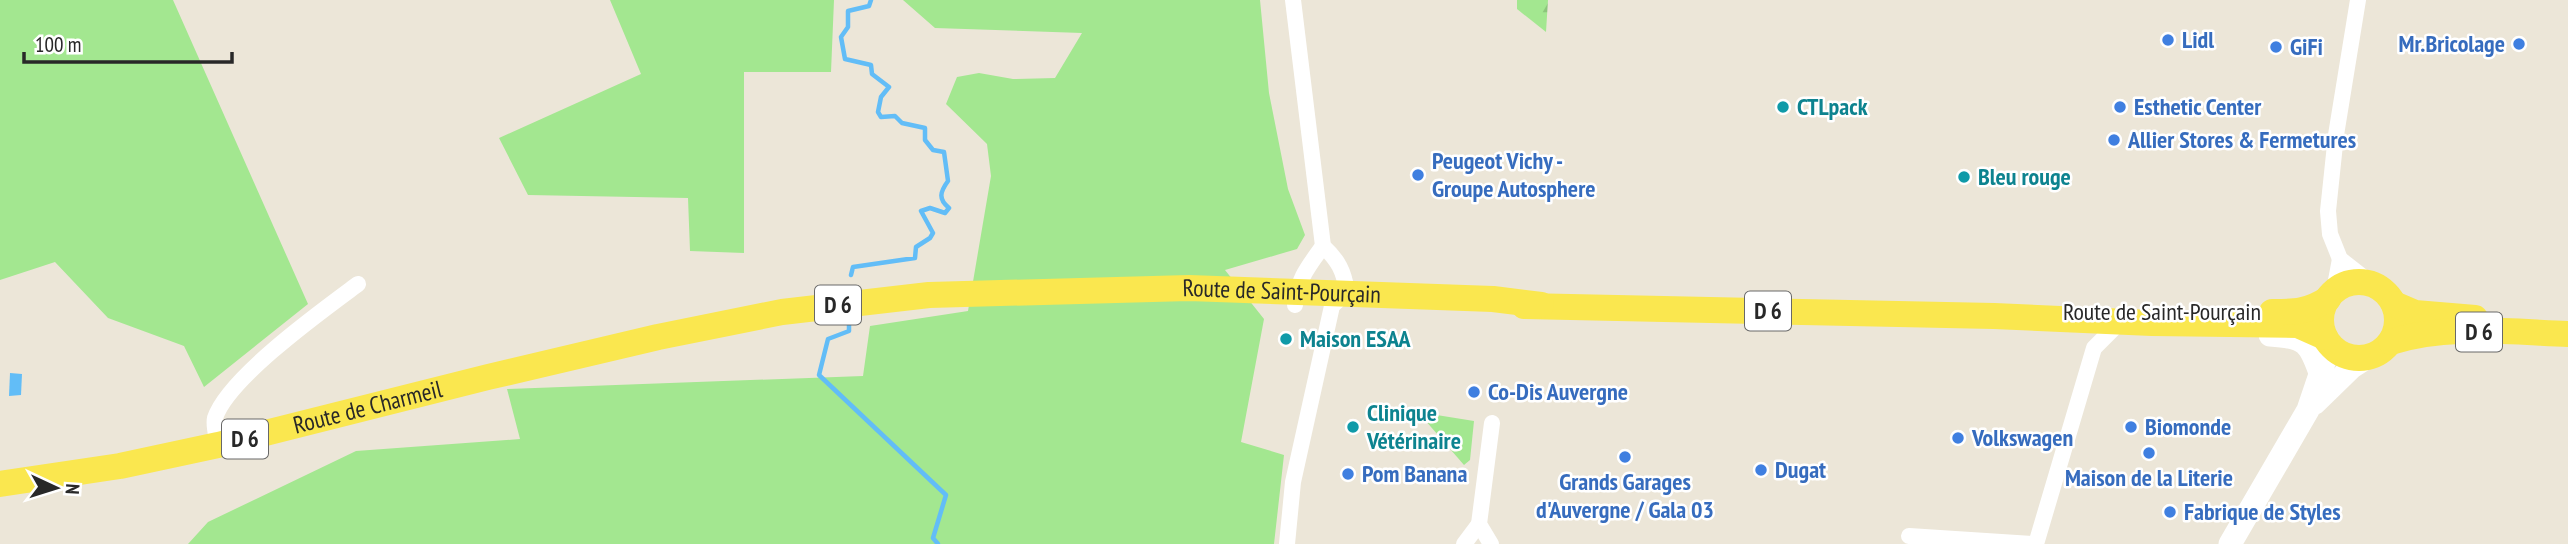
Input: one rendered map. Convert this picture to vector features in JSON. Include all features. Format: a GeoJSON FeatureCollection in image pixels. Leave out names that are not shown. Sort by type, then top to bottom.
{"type":"FeatureCollection","features":[{"type":"Feature","properties":{"kind":"main road"},"geometry":{"type":"LineString","coordinates":[[2230,544],[2308,410],[2321,376],[2327,341],[2321,317],[2331,295],[2352,283],[2372,284],[2388,295],[2394,304],[2398,323],[2391,342],[2376,355],[2352,367],[2308,410]]}},
{"type":"Feature","properties":{"kind":"main road","name":"Route de Saint-Pourçain"},"geometry":{"type":"LineString","coordinates":[[658,337],[782,312],[929,295],[1189,288],[1296,298],[1339,299],[1406,308],[1541,305],[1994,316],[2152,324],[2298,325],[2327,341]]}},
{"type":"Feature","properties":{"kind":"main road","name":"Route de Saint-Pourçain"},"geometry":{"type":"LineString","coordinates":[[1994,316],[2053,312],[2299,312],[2314,308],[2331,295]]}},
{"type":"Feature","properties":{"kind":"main road","name":"D 6"},"geometry":{"type":"LineString","coordinates":[[2394,304],[2416,313],[2568,321]]}},
{"type":"Feature","properties":{"kind":"main road"},"geometry":{"type":"LineString","coordinates":[[2152,324],[2294,336],[2309,347],[2321,376]]}},
{"type":"Feature","properties":{"kind":"main road","name":"D 6"},"geometry":{"type":"LineString","coordinates":[[2391,342],[2414,335],[2487,332],[2568,334]]}},
{"type":"Feature","properties":{"kind":"main road","name":"Route de Charmeil"},"geometry":{"type":"LineString","coordinates":[[0,483],[217,438],[385,394],[488,377],[658,337]]}},
{"type":"Feature","properties":{"kind":"main road"},"geometry":{"type":"LineString","coordinates":[[2327,341],[2347,357],[2366,358]]}},
{"type":"Feature","properties":{"kind":"street"},"geometry":{"type":"LineString","coordinates":[[1288,544],[1293,482],[1345,278],[1338,260],[1323,246],[1293,0]]}},
{"type":"Feature","properties":{"kind":"street"},"geometry":{"type":"LineString","coordinates":[[2358,0],[2336,135],[2328,211],[2330,234],[2340,259],[2372,284]]}},
{"type":"Feature","properties":{"kind":"street"},"geometry":{"type":"LineString","coordinates":[[1296,298],[1302,275],[1323,246]]}},
{"type":"Feature","properties":{"kind":"street"},"geometry":{"type":"LineString","coordinates":[[2331,295],[2340,259]]}},
{"type":"Feature","properties":{"kind":"street"},"geometry":{"type":"LineString","coordinates":[[217,438],[215,419],[222,406],[254,367],[358,284]]}},
{"type":"Feature","properties":{"kind":"street"},"geometry":{"type":"LineString","coordinates":[[2077,321],[2094,348]]}},
{"type":"Feature","properties":{"kind":"street"},"geometry":{"type":"LineString","coordinates":[[1909,536],[2034,544],[2094,348],[2120,322]]}},
{"type":"Feature","properties":{"kind":"street"},"geometry":{"type":"LineString","coordinates":[[1464,544],[1479,524],[1492,423]]}},
{"type":"Feature","properties":{"kind":"street"},"geometry":{"type":"LineString","coordinates":[[1479,524],[1491,544]]}},
{"type":"Feature","properties":{"kind":"green space"},"geometry":{"type":"Polygon","coordinates":[[[0,0],[173,0],[308,304],[204,387],[184,346],[108,318],[55,262],[0,280],[0,0]]]}},
{"type":"Feature","properties":{"kind":"green space"},"geometry":{"type":"Polygon","coordinates":[[[610,0],[834,0],[831,72],[744,72],[744,253],[690,251],[688,198],[528,195],[499,138],[641,74],[610,0]]]}},
{"type":"Feature","properties":{"kind":"green space"},"geometry":{"type":"Polygon","coordinates":[[[903,0],[1260,0],[1269,93],[1288,189],[1305,235],[1297,249],[1225,270],[1264,319],[1241,442],[1284,455],[1274,544],[188,544],[208,522],[356,451],[520,439],[507,389],[863,376],[870,326],[968,311],[991,176],[987,144],[946,104],[957,77],[979,73],[1013,79],[1055,78],[1082,33],[935,28],[903,0]]]}},
{"type":"Feature","properties":{"kind":"green space"},"geometry":{"type":"Polygon","coordinates":[[[1517,0],[1548,0],[1546,32],[1517,9],[1517,0]]]}},
{"type":"Feature","properties":{"kind":"green space"},"geometry":{"type":"Polygon","coordinates":[[[1418,412],[1474,421],[1470,460],[1464,465],[1418,412]]]}},
{"type":"Feature","properties":{"kind":"water"},"geometry":{"type":"Polygon","coordinates":[[[10,373],[22,374],[21,395],[9,396],[10,373]]]}},
{"type":"Feature","properties":{"kind":"waterway"},"geometry":{"type":"LineString","coordinates":[[851,275],[853,267],[915,258],[916,247],[933,233],[921,211],[930,208],[945,213],[949,208],[941,195],[948,181],[944,152],[933,150],[925,140],[925,128],[902,123],[895,116],[881,117],[878,112],[881,97],[889,87],[872,74],[871,65],[845,59],[841,37],[848,27],[848,11],[869,6],[871,0]]}},
{"type":"Feature","properties":{"kind":"waterway"},"geometry":{"type":"LineString","coordinates":[[849,323],[849,331],[828,339],[819,375],[946,495],[933,538],[938,544]]}},
{"type":"Feature","properties":{"kind":"place","name":"Lidl"},"geometry":{"type":"Point","coordinates":[2168,40]}},
{"type":"Feature","properties":{"kind":"place","name":"Mr.Bricolage"},"geometry":{"type":"Point","coordinates":[2519,44]}},
{"type":"Feature","properties":{"kind":"place","name":"GiFi"},"geometry":{"type":"Point","coordinates":[2276,47]}},
{"type":"Feature","properties":{"kind":"place","name":"CTLpack"},"geometry":{"type":"Point","coordinates":[1783,107]}},
{"type":"Feature","properties":{"kind":"place","name":"Esthetic Center"},"geometry":{"type":"Point","coordinates":[2120,107]}},
{"type":"Feature","properties":{"kind":"place","name":"Allier Stores & Fermetures"},"geometry":{"type":"Point","coordinates":[2114,140]}},
{"type":"Feature","properties":{"kind":"place","name":"Peugeot Vichy - Groupe Autosphere"},"geometry":{"type":"Point","coordinates":[1418,175]}},
{"type":"Feature","properties":{"kind":"place","name":"Bleu rouge"},"geometry":{"type":"Point","coordinates":[1964,177]}},
{"type":"Feature","properties":{"kind":"place","name":"Maison ESAA"},"geometry":{"type":"Point","coordinates":[1286,339]}},
{"type":"Feature","properties":{"kind":"place","name":"Co-Dis Auvergne"},"geometry":{"type":"Point","coordinates":[1474,392]}},
{"type":"Feature","properties":{"kind":"place","name":"Clinique Vétérinaire"},"geometry":{"type":"Point","coordinates":[1353,427]}},
{"type":"Feature","properties":{"kind":"place","name":"Biomonde"},"geometry":{"type":"Point","coordinates":[2131,427]}},
{"type":"Feature","properties":{"kind":"place","name":"Volkswagen"},"geometry":{"type":"Point","coordinates":[1958,438]}},
{"type":"Feature","properties":{"kind":"place","name":"Maison de la Literie"},"geometry":{"type":"Point","coordinates":[2149,453]}},
{"type":"Feature","properties":{"kind":"place","name":"Grands Garages d'Auvergne / Gala 03"},"geometry":{"type":"Point","coordinates":[1625,457]}},
{"type":"Feature","properties":{"kind":"place","name":"Dugat"},"geometry":{"type":"Point","coordinates":[1761,470]}},
{"type":"Feature","properties":{"kind":"place","name":"Pom Banana"},"geometry":{"type":"Point","coordinates":[1348,474]}},
{"type":"Feature","properties":{"kind":"place","name":"Fabrique de Styles"},"geometry":{"type":"Point","coordinates":[2170,512]}}]}
